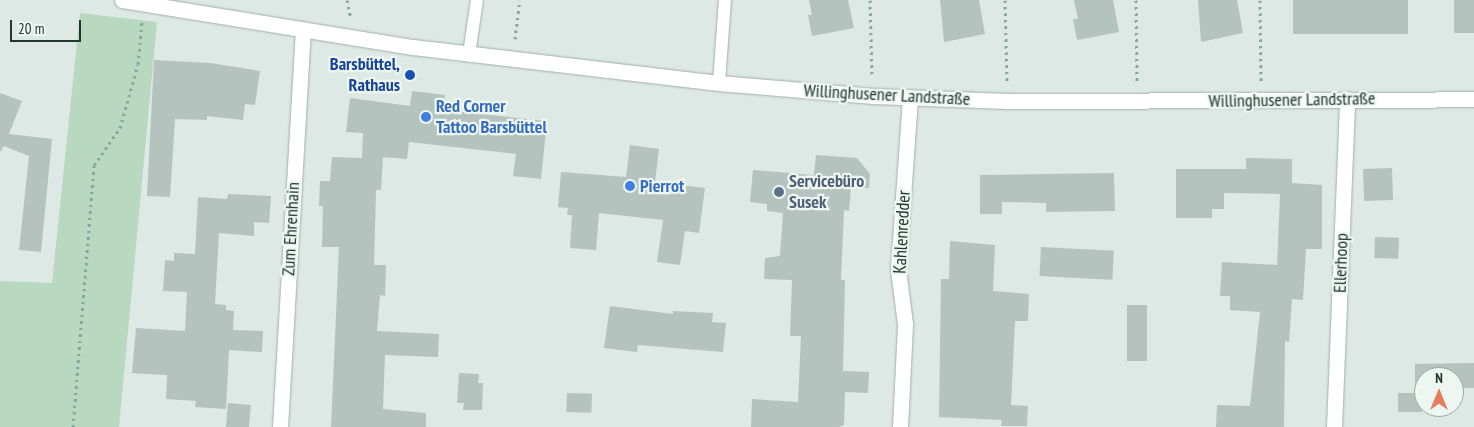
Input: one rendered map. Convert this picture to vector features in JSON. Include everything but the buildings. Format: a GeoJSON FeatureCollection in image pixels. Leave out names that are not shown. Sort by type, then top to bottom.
{"type":"FeatureCollection","features":[{"type":"Feature","properties":{"kind":"street","name":"Willinghusener Landstraße"},"geometry":{"type":"LineString","coordinates":[[122,0],[303,30],[469,54],[719,83],[873,96],[1008,101],[1474,99]]}},
{"type":"Feature","properties":{"kind":"street","name":"Zum Ehrenhain"},"geometry":{"type":"LineString","coordinates":[[280,427],[303,30]]}},
{"type":"Feature","properties":{"kind":"street","name":"Kahlenredder"},"geometry":{"type":"LineString","coordinates":[[900,427],[905,324],[898,269],[910,97]]}},
{"type":"Feature","properties":{"kind":"street","name":"Ellerhoop"},"geometry":{"type":"LineString","coordinates":[[1334,427],[1347,99]]}},
{"type":"Feature","properties":{"kind":"lane"},"geometry":{"type":"LineString","coordinates":[[469,54],[477,0]]}},
{"type":"Feature","properties":{"kind":"lane"},"geometry":{"type":"LineString","coordinates":[[719,83],[725,0]]}},
{"type":"Feature","properties":{"kind":"path"},"geometry":{"type":"LineString","coordinates":[[517,21],[520,0]]}},
{"type":"Feature","properties":{"kind":"path"},"geometry":{"type":"LineString","coordinates":[[870,0],[873,96]]}},
{"type":"Feature","properties":{"kind":"path"},"geometry":{"type":"LineString","coordinates":[[1005,0],[1008,101]]}},
{"type":"Feature","properties":{"kind":"path"},"geometry":{"type":"LineString","coordinates":[[1136,0],[1137,101]]}},
{"type":"Feature","properties":{"kind":"path"},"geometry":{"type":"LineString","coordinates":[[1260,0],[1261,100]]}},
{"type":"Feature","properties":{"kind":"path"},"geometry":{"type":"LineString","coordinates":[[73,427],[94,165],[120,128],[138,64],[144,4]]}},
{"type":"Feature","properties":{"kind":"green space"},"geometry":{"type":"Polygon","coordinates":[[[80,13],[157,22],[119,427],[0,427],[0,281],[52,283],[80,13]]]}},
{"type":"Feature","properties":{"kind":"place","name":"Barsbüttel, Rathaus"},"geometry":{"type":"Point","coordinates":[410,75]}},
{"type":"Feature","properties":{"kind":"place","name":"Red Corner Tattoo Barsbüttel"},"geometry":{"type":"Point","coordinates":[426,117]}},
{"type":"Feature","properties":{"kind":"place","name":"Pierrot"},"geometry":{"type":"Point","coordinates":[630,186]}},
{"type":"Feature","properties":{"kind":"place","name":"Servicebüro Susek"},"geometry":{"type":"Point","coordinates":[779,192]}}]}
